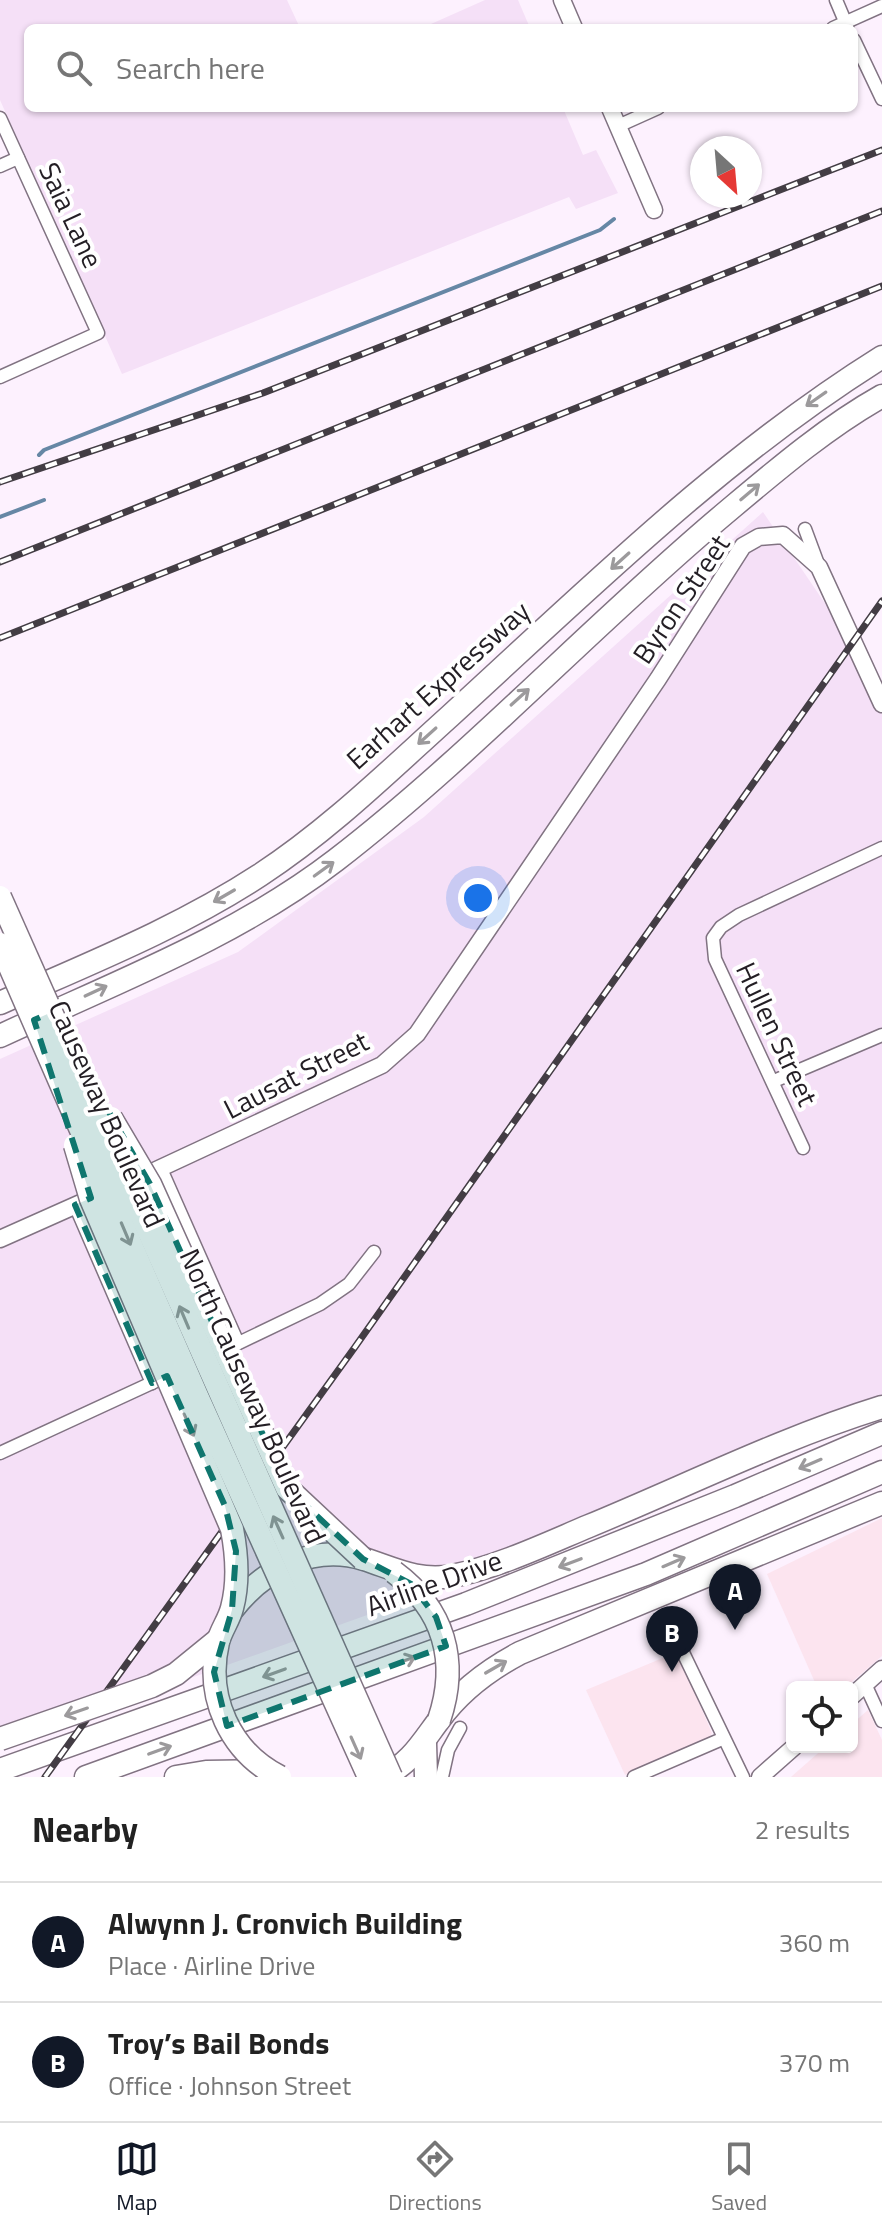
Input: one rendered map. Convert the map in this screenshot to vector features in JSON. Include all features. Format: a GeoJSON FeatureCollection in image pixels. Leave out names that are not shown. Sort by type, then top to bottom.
{"type":"FeatureCollection","features":[{"type":"Feature","properties":{"kind":"highway","name":"Earhart Expressway"},"geometry":{"type":"LineString","coordinates":[[0,1003],[137,943],[261,875],[333,821],[678,509],[760,440],[882,357]]}},
{"type":"Feature","properties":{"kind":"highway"},"geometry":{"type":"LineString","coordinates":[[0,1036],[237,925],[287,896],[394,812],[690,542],[775,470],[882,396]]}},
{"type":"Feature","properties":{"kind":"highway","name":"Causeway Boulevard"},"geometry":{"type":"LineString","coordinates":[[0,897],[64,1038]]}},
{"type":"Feature","properties":{"kind":"highway","name":"Causeway Boulevard"},"geometry":{"type":"LineString","coordinates":[[0,944],[197,1396]]}},
{"type":"Feature","properties":{"kind":"highway"},"geometry":{"type":"LineString","coordinates":[[40,1034],[91,1199],[225,1506],[236,1551],[232,1610]]}},
{"type":"Feature","properties":{"kind":"highway"},"geometry":{"type":"LineString","coordinates":[[64,1038],[150,1184],[287,1488],[363,1559]]}},
{"type":"Feature","properties":{"kind":"highway","name":"North Causeway Boulevard"},"geometry":{"type":"LineString","coordinates":[[64,1038],[215,1389],[391,1777]]}},
{"type":"Feature","properties":{"kind":"highway","name":"North Causeway Boulevard"},"geometry":{"type":"LineString","coordinates":[[197,1396],[369,1777]]}},
{"type":"Feature","properties":{"kind":"highway"},"geometry":{"type":"LineString","coordinates":[[274,1774],[243,1749],[222,1713],[214,1672],[219,1639],[232,1610],[247,1590],[289,1563],[313,1556],[363,1559],[418,1578],[453,1576],[549,1543],[882,1407]]}},
{"type":"Feature","properties":{"kind":"highway","name":"Airline Drive"},"geometry":{"type":"LineString","coordinates":[[0,1770],[479,1599],[882,1433]]}},
{"type":"Feature","properties":{"kind":"highway"},"geometry":{"type":"LineString","coordinates":[[86,1777],[646,1574],[882,1472]]}},
{"type":"Feature","properties":{"kind":"highway"},"geometry":{"type":"LineString","coordinates":[[382,1777],[410,1759],[450,1724],[486,1671],[520,1653],[833,1526],[882,1503]]}},
{"type":"Feature","properties":{"kind":"highway"},"geometry":{"type":"LineString","coordinates":[[394,1572],[425,1600],[444,1637],[450,1724]]}},
{"type":"Feature","properties":{"kind":"highway"},"geometry":{"type":"LineString","coordinates":[[0,1739],[152,1686],[176,1674],[219,1639]]}},
{"type":"Feature","properties":{"kind":"highway"},"geometry":{"type":"LineString","coordinates":[[425,1743],[426,1777]]}},
{"type":"Feature","properties":{"kind":"highway"},"geometry":{"type":"LineString","coordinates":[[176,1777],[206,1772],[274,1774]]}},
{"type":"Feature","properties":{"kind":"street"},"geometry":{"type":"LineString","coordinates":[[562,0],[572,24]]}},
{"type":"Feature","properties":{"kind":"street"},"geometry":{"type":"LineString","coordinates":[[836,0],[842,24]]}},
{"type":"Feature","properties":{"kind":"street"},"geometry":{"type":"LineString","coordinates":[[846,24],[882,6]]}},
{"type":"Feature","properties":{"kind":"street"},"geometry":{"type":"LineString","coordinates":[[858,48],[882,99]]}},
{"type":"Feature","properties":{"kind":"street"},"geometry":{"type":"LineString","coordinates":[[612,112],[654,210]]}},
{"type":"Feature","properties":{"kind":"street"},"geometry":{"type":"LineString","coordinates":[[618,126],[649,112]]}},
{"type":"Feature","properties":{"kind":"street","name":"Saia Lane"},"geometry":{"type":"LineString","coordinates":[[0,118],[98,332],[0,377]]}},
{"type":"Feature","properties":{"kind":"street"},"geometry":{"type":"LineString","coordinates":[[0,166],[18,158]]}},
{"type":"Feature","properties":{"kind":"street"},"geometry":{"type":"LineString","coordinates":[[805,529],[819,567],[882,704]]}},
{"type":"Feature","properties":{"kind":"street","name":"Byron Street"},"geometry":{"type":"LineString","coordinates":[[635,713],[743,546],[759,537],[783,535],[819,567]]}},
{"type":"Feature","properties":{"kind":"street","name":"Lausat Street"},"geometry":{"type":"LineString","coordinates":[[0,1239],[161,1169],[382,1065],[417,1034],[635,713]]}},
{"type":"Feature","properties":{"kind":"street","name":"Hullen Street"},"geometry":{"type":"LineString","coordinates":[[803,1148],[715,959],[713,938],[721,927],[739,915],[882,848]]}},
{"type":"Feature","properties":{"kind":"street"},"geometry":{"type":"LineString","coordinates":[[774,1081],[882,1035]]}},
{"type":"Feature","properties":{"kind":"street"},"geometry":{"type":"LineString","coordinates":[[161,1169],[238,1343]]}},
{"type":"Feature","properties":{"kind":"street"},"geometry":{"type":"LineString","coordinates":[[75,1205],[152,1383]]}},
{"type":"Feature","properties":{"kind":"street"},"geometry":{"type":"LineString","coordinates":[[0,1453],[287,1323],[349,1284],[374,1252]]}},
{"type":"Feature","properties":{"kind":"street"},"geometry":{"type":"LineString","coordinates":[[676,1638],[722,1739],[743,1777]]}},
{"type":"Feature","properties":{"kind":"street"},"geometry":{"type":"LineString","coordinates":[[858,1690],[882,1669]]}},
{"type":"Feature","properties":{"kind":"street"},"geometry":{"type":"LineString","coordinates":[[865,1684],[882,1721]]}},
{"type":"Feature","properties":{"kind":"street"},"geometry":{"type":"LineString","coordinates":[[442,1777],[450,1724]]}},
{"type":"Feature","properties":{"kind":"street"},"geometry":{"type":"LineString","coordinates":[[634,1777],[722,1739]]}},
{"type":"Feature","properties":{"kind":"street"},"geometry":{"type":"LineString","coordinates":[[760,1777],[787,1753]]}},
{"type":"Feature","properties":{"kind":"highlighted area"},"geometry":{"type":"Polygon","coordinates":[[[52,1012],[150,1184],[287,1488],[363,1559],[411,1584],[436,1617],[446,1646],[227,1726],[214,1672],[232,1610],[236,1551],[225,1506],[167,1376],[152,1383],[75,1205],[91,1198],[34,1020],[52,1012]]]}},
{"type":"Feature","properties":{"kind":"shaded area"},"geometry":{"type":"Polygon","coordinates":[[[0,0],[287,0],[298,24],[24,24],[24,112],[565,112],[583,155],[596,150],[618,193],[576,209],[569,197],[122,374],[0,100],[0,0]]]}},
{"type":"Feature","properties":{"kind":"shaded area"},"geometry":{"type":"Polygon","coordinates":[[[485,0],[518,0],[528,24],[431,24],[485,0]]]}},
{"type":"Feature","properties":{"kind":"shaded area"},"geometry":{"type":"Polygon","coordinates":[[[763,512],[862,658],[882,696],[882,1402],[384,1609],[0,1746],[0,1059],[238,952],[424,817],[763,512]]]}},
{"type":"Feature","properties":{"kind":"shaded area"},"geometry":{"type":"Polygon","coordinates":[[[882,1518],[882,1656],[853,1681],[814,1681],[767,1574],[882,1518]]]}},
{"type":"Feature","properties":{"kind":"shaded area"},"geometry":{"type":"Polygon","coordinates":[[[677,1652],[712,1733],[709,1738],[625,1775],[586,1690],[677,1652]]]}},
{"type":"Feature","properties":{"kind":"shaded area"},"geometry":{"type":"Polygon","coordinates":[[[868,1710],[882,1740],[882,1777],[791,1777],[818,1753],[858,1753],[858,1719],[868,1710]]]}},
{"type":"Feature","properties":{"kind":"waterway"},"geometry":{"type":"LineString","coordinates":[[39,455],[44,450],[600,230],[614,219]]}},
{"type":"Feature","properties":{"kind":"waterway"},"geometry":{"type":"LineString","coordinates":[[0,517],[44,500]]}},
{"type":"Feature","properties":{"kind":"railway"},"geometry":{"type":"LineString","coordinates":[[0,482],[263,393],[882,150]]}},
{"type":"Feature","properties":{"kind":"railway"},"geometry":{"type":"LineString","coordinates":[[0,562],[882,211]]}},
{"type":"Feature","properties":{"kind":"railway"},"geometry":{"type":"LineString","coordinates":[[0,638],[882,286]]}},
{"type":"Feature","properties":{"kind":"railway"},"geometry":{"type":"LineString","coordinates":[[45,1777],[355,1347],[882,601]]}},
{"type":"Feature","properties":{"kind":"place","name":"Alwynn J. Cronvich Building"},"geometry":{"type":"Point","coordinates":[735,1630]}},
{"type":"Feature","properties":{"kind":"place","name":"Troy’s Bail Bonds"},"geometry":{"type":"Point","coordinates":[672,1672]}}]}
